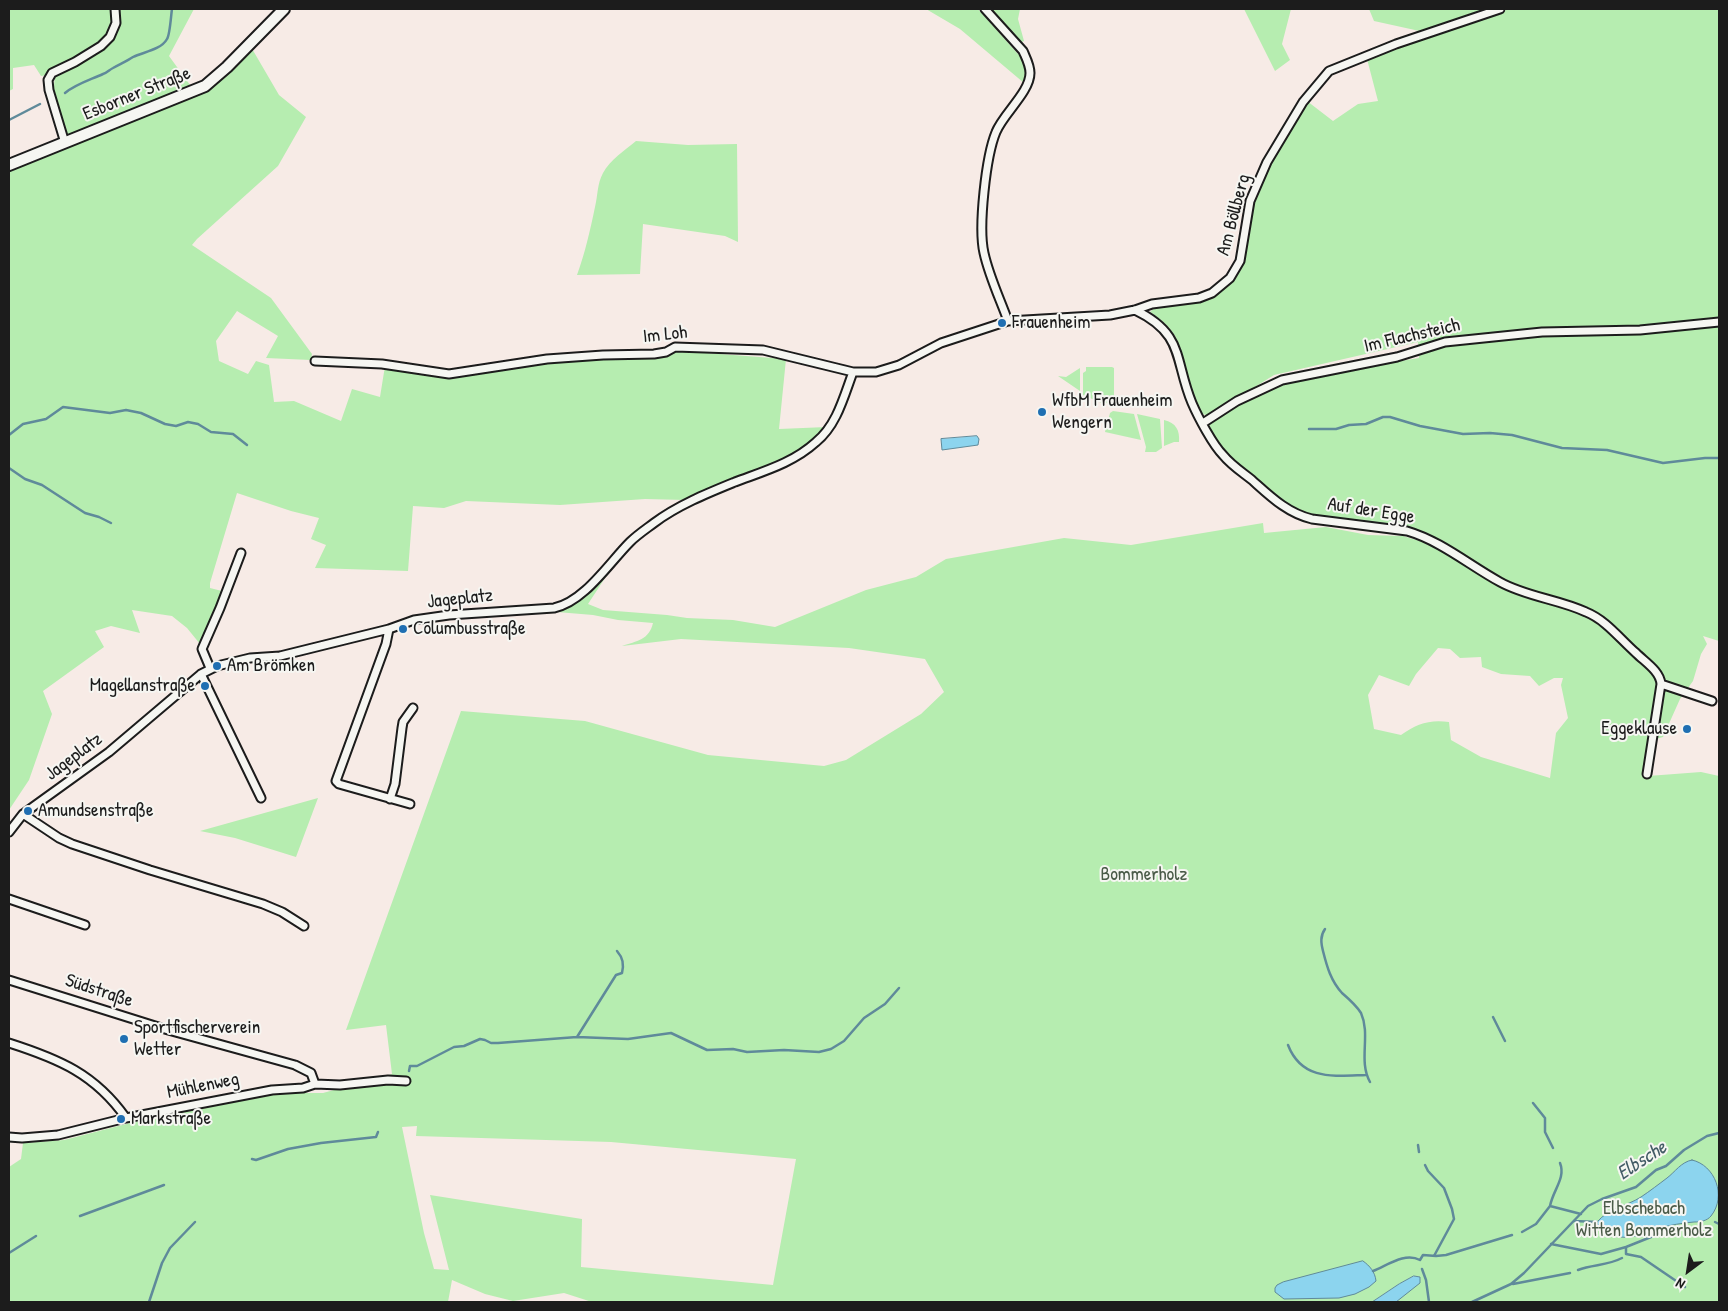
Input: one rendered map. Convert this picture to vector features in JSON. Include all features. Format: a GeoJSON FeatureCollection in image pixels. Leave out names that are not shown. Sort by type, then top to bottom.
{"type":"FeatureCollection","features":[{"type":"Feature","properties":{"kind":"main road","name":"Esborner Straße"},"geometry":{"type":"LineString","coordinates":[[9,165],[205,86],[284,9]]}},
{"type":"Feature","properties":{"kind":"street"},"geometry":{"type":"LineString","coordinates":[[65,142],[49,90],[48,80],[52,74],[101,46],[110,36],[116,23],[115,9]]}},
{"type":"Feature","properties":{"kind":"street"},"geometry":{"type":"LineString","coordinates":[[985,9],[1022,51],[1030,73],[1024,90],[996,131],[991,149],[981,234],[985,258],[1008,321]]}},
{"type":"Feature","properties":{"kind":"street","name":"Am Böllberg"},"geometry":{"type":"LineString","coordinates":[[1008,321],[1110,315],[1136,310],[1152,304],[1199,298],[1212,293],[1230,278],[1240,261],[1250,201],[1266,162],[1303,102],[1330,71],[1396,44],[1500,9]]}},
{"type":"Feature","properties":{"kind":"street","name":"Auf der Egge"},"geometry":{"type":"LineString","coordinates":[[1136,310],[1156,322],[1168,335],[1176,353],[1191,401],[1222,454],[1279,504],[1312,519],[1407,531],[1419,535],[1437,543],[1518,591],[1586,611],[1600,620],[1650,666],[1661,679],[1661,684]]}},
{"type":"Feature","properties":{"kind":"street","name":"Im Loh"},"geometry":{"type":"LineString","coordinates":[[315,361],[382,364],[449,374],[546,359],[654,354],[666,352],[675,347],[763,350],[853,372],[876,372],[899,366],[941,343],[1008,321]]}},
{"type":"Feature","properties":{"kind":"street","name":"Im Flachsteich"},"geometry":{"type":"LineString","coordinates":[[1203,423],[1237,401],[1282,380],[1397,358],[1445,342],[1542,332],[1640,330],[1719,322]]}},
{"type":"Feature","properties":{"kind":"street","name":"Jageplatz"},"geometry":{"type":"LineString","coordinates":[[9,832],[23,814],[109,752],[210,668],[250,658],[280,656],[388,629],[414,620],[449,615],[554,608],[568,603],[593,582],[631,541],[655,522],[694,500],[800,456],[821,438],[832,424],[853,372]]}},
{"type":"Feature","properties":{"kind":"street"},"geometry":{"type":"LineString","coordinates":[[210,668],[202,649],[241,553]]}},
{"type":"Feature","properties":{"kind":"street"},"geometry":{"type":"LineString","coordinates":[[388,629],[386,644],[336,781],[340,784],[410,804]]}},
{"type":"Feature","properties":{"kind":"street"},"geometry":{"type":"LineString","coordinates":[[201,674],[261,798]]}},
{"type":"Feature","properties":{"kind":"street"},"geometry":{"type":"LineString","coordinates":[[1647,774],[1661,684],[1712,701]]}},
{"type":"Feature","properties":{"kind":"street"},"geometry":{"type":"LineString","coordinates":[[390,799],[395,784],[403,722],[414,708]]}},
{"type":"Feature","properties":{"kind":"street"},"geometry":{"type":"LineString","coordinates":[[23,814],[59,838],[72,844],[263,904],[282,912],[304,926]]}},
{"type":"Feature","properties":{"kind":"street"},"geometry":{"type":"LineString","coordinates":[[9,899],[84,925]]}},
{"type":"Feature","properties":{"kind":"street","name":"Südstraße"},"geometry":{"type":"LineString","coordinates":[[9,980],[168,1030],[295,1065],[311,1073],[315,1084]]}},
{"type":"Feature","properties":{"kind":"street"},"geometry":{"type":"LineString","coordinates":[[9,1043],[51,1058],[90,1079],[114,1101],[126,1118]]}},
{"type":"Feature","properties":{"kind":"street","name":"Mühlenweg"},"geometry":{"type":"LineString","coordinates":[[9,1137],[22,1138],[58,1135],[126,1118],[262,1091],[302,1088],[315,1084],[340,1085],[388,1080],[406,1081]]}},
{"type":"Feature","properties":{"kind":"green space"},"geometry":{"type":"Polygon","coordinates":[[[9,9],[194,9],[169,56],[193,89],[66,140],[53,98],[55,74],[41,76],[34,65],[13,68],[13,89],[9,91],[9,9]]]}},
{"type":"Feature","properties":{"kind":"green space"},"geometry":{"type":"Polygon","coordinates":[[[926,9],[978,9],[1018,54],[1021,54],[1025,68],[1024,83],[960,29],[926,9]]]}},
{"type":"Feature","properties":{"kind":"green space"},"geometry":{"type":"Polygon","coordinates":[[[989,9],[1020,9],[1018,19],[1024,41],[1019,43],[989,9]]]}},
{"type":"Feature","properties":{"kind":"green space"},"geometry":{"type":"Polygon","coordinates":[[[1244,9],[1291,9],[1282,44],[1290,60],[1275,71],[1244,9]]]}},
{"type":"Feature","properties":{"kind":"green space"},"geometry":{"type":"Polygon","coordinates":[[[1369,9],[1494,9],[1424,32],[1374,21],[1369,9]]]}},
{"type":"Feature","properties":{"kind":"green space"},"geometry":{"type":"Polygon","coordinates":[[[1509,9],[1719,9],[1719,641],[1703,636],[1707,644],[1701,654],[1693,681],[1680,699],[1663,737],[1656,739],[1648,776],[1701,772],[1719,776],[1719,1302],[1396,1302],[1420,1277],[1414,1276],[1372,1302],[592,1302],[564,1293],[513,1301],[485,1294],[452,1280],[448,1302],[9,1302],[9,1167],[21,1159],[23,1143],[64,1140],[130,1123],[281,1093],[323,1093],[392,1074],[386,1025],[346,1030],[461,711],[585,721],[708,755],[824,766],[846,760],[921,714],[944,692],[925,659],[849,648],[681,639],[622,646],[645,636],[649,633],[653,623],[557,612],[575,600],[629,549],[605,578],[588,604],[603,610],[687,618],[733,620],[775,627],[866,590],[916,577],[946,559],[1064,538],[1131,545],[1263,523],[1264,533],[1326,527],[1368,535],[1403,536],[1420,541],[1439,550],[1443,541],[1414,530],[1310,514],[1280,501],[1223,452],[1206,424],[1242,402],[1274,386],[1300,377],[1419,358],[1418,342],[1274,375],[1209,416],[1199,411],[1191,394],[1182,354],[1175,336],[1164,322],[1150,312],[1154,308],[1197,302],[1224,288],[1237,272],[1258,183],[1307,101],[1333,121],[1358,104],[1378,101],[1367,59],[1381,52],[1509,9]],[[1438,648],[1416,674],[1409,686],[1379,675],[1368,695],[1374,729],[1401,735],[1424,723],[1436,721],[1449,722],[1451,740],[1481,757],[1550,778],[1556,733],[1568,718],[1561,685],[1563,678],[1554,678],[1539,686],[1530,676],[1501,674],[1482,667],[1481,657],[1460,658],[1450,649],[1438,648]],[[417,1126],[402,1127],[424,1233],[434,1269],[449,1270],[430,1195],[582,1219],[581,1267],[773,1285],[796,1159],[611,1142],[416,1136],[417,1126]]]}},
{"type":"Feature","properties":{"kind":"green space"},"geometry":{"type":"Polygon","coordinates":[[[251,47],[279,95],[306,117],[278,166],[192,245],[271,298],[312,354],[311,360],[266,358],[278,336],[237,311],[216,341],[219,361],[248,374],[256,361],[269,365],[274,402],[294,401],[341,421],[352,389],[380,397],[385,366],[446,376],[548,361],[602,357],[649,357],[680,351],[786,359],[779,429],[827,427],[800,452],[762,470],[686,500],[645,499],[560,505],[466,501],[444,508],[413,506],[408,571],[315,568],[326,545],[311,539],[319,518],[237,493],[210,583],[210,588],[222,591],[200,644],[187,628],[172,616],[132,610],[140,633],[111,626],[95,631],[104,647],[43,691],[52,714],[29,780],[9,810],[9,169],[56,152],[197,94],[251,47]]]}},
{"type":"Feature","properties":{"kind":"green space"},"geometry":{"type":"Polygon","coordinates":[[[636,141],[688,145],[737,144],[738,242],[725,236],[643,224],[640,274],[577,275],[589,233],[601,177],[606,168],[636,141]]]}},
{"type":"Feature","properties":{"kind":"green space"},"geometry":{"type":"Polygon","coordinates":[[[1086,367],[1114,368],[1114,395],[1120,396],[1117,402],[1104,404],[1083,395],[1083,373],[1086,371],[1086,367]]]}},
{"type":"Feature","properties":{"kind":"green space"},"geometry":{"type":"Polygon","coordinates":[[[1080,368],[1080,391],[1058,376],[1066,377],[1080,368]]]}},
{"type":"Feature","properties":{"kind":"green space"},"geometry":{"type":"Polygon","coordinates":[[[1113,411],[1134,414],[1141,440],[1105,432],[1110,413],[1113,411]]]}},
{"type":"Feature","properties":{"kind":"green space"},"geometry":{"type":"Polygon","coordinates":[[[1137,414],[1160,419],[1162,448],[1156,452],[1145,452],[1146,447],[1137,414]]]}},
{"type":"Feature","properties":{"kind":"green space"},"geometry":{"type":"Polygon","coordinates":[[[1164,420],[1172,423],[1176,428],[1179,434],[1179,442],[1164,446],[1164,420]]]}},
{"type":"Feature","properties":{"kind":"green space"},"geometry":{"type":"Polygon","coordinates":[[[318,798],[296,857],[235,838],[200,831],[318,798]]]}},
{"type":"Feature","properties":{"kind":"water"},"geometry":{"type":"Polygon","coordinates":[[[977,436],[979,439],[978,445],[942,450],[941,439],[977,436]]]}},
{"type":"Feature","properties":{"kind":"water"},"geometry":{"type":"Polygon","coordinates":[[[1692,1160],[1707,1168],[1716,1182],[1718,1200],[1716,1208],[1709,1218],[1659,1228],[1630,1237],[1615,1236],[1600,1231],[1597,1222],[1602,1217],[1641,1197],[1681,1165],[1692,1160]]]}},
{"type":"Feature","properties":{"kind":"water"},"geometry":{"type":"Polygon","coordinates":[[[1363,1261],[1372,1270],[1376,1281],[1355,1294],[1339,1298],[1284,1299],[1275,1292],[1277,1285],[1283,1282],[1363,1261]]]}},
{"type":"Feature","properties":{"kind":"water"},"geometry":{"type":"Polygon","coordinates":[[[1414,1276],[1420,1277],[1420,1283],[1396,1302],[1372,1302],[1399,1284],[1414,1276]]]}},
{"type":"Feature","properties":{"kind":"waterway"},"geometry":{"type":"LineString","coordinates":[[65,93],[106,73],[133,57],[161,46],[168,37],[172,9]]}},
{"type":"Feature","properties":{"kind":"waterway"},"geometry":{"type":"LineString","coordinates":[[9,120],[40,104]]}},
{"type":"Feature","properties":{"kind":"waterway"},"geometry":{"type":"LineString","coordinates":[[9,435],[23,424],[46,419],[63,407],[110,413],[126,410],[141,413],[165,424],[176,426],[188,422],[198,424],[211,432],[233,434],[247,445]]}},
{"type":"Feature","properties":{"kind":"waterway"},"geometry":{"type":"LineString","coordinates":[[1309,429],[1336,429],[1349,425],[1366,424],[1383,417],[1390,417],[1420,426],[1463,434],[1490,433],[1512,435],[1562,448],[1607,450],[1663,463],[1719,458]]}},
{"type":"Feature","properties":{"kind":"waterway"},"geometry":{"type":"LineString","coordinates":[[9,468],[25,479],[42,485],[85,513],[111,523]]}},
{"type":"Feature","properties":{"kind":"waterway"},"geometry":{"type":"LineString","coordinates":[[1325,929],[1321,942],[1330,974],[1342,993],[1359,1010],[1364,1021],[1365,1065],[1370,1082]]}},
{"type":"Feature","properties":{"kind":"waterway"},"geometry":{"type":"LineString","coordinates":[[577,1037],[616,975],[622,973],[621,956],[617,951]]}},
{"type":"Feature","properties":{"kind":"waterway"},"geometry":{"type":"LineString","coordinates":[[409,1071],[410,1066],[417,1066],[454,1047],[464,1046],[480,1039],[491,1043],[577,1037],[628,1039],[671,1033],[707,1050],[819,1052],[831,1049],[844,1041],[864,1018],[885,1004],[899,988]]}},
{"type":"Feature","properties":{"kind":"waterway"},"geometry":{"type":"LineString","coordinates":[[1493,1017],[1505,1041]]}},
{"type":"Feature","properties":{"kind":"waterway"},"geometry":{"type":"LineString","coordinates":[[1288,1045],[1294,1057],[1310,1071],[1342,1076],[1366,1075]]}},
{"type":"Feature","properties":{"kind":"waterway"},"geometry":{"type":"LineString","coordinates":[[1533,1103],[1545,1118],[1545,1132],[1553,1148]]}},
{"type":"Feature","properties":{"kind":"waterway"},"geometry":{"type":"LineString","coordinates":[[252,1159],[256,1160],[288,1149],[321,1143],[376,1137],[378,1132]]}},
{"type":"Feature","properties":{"kind":"waterway","name":"Elbsche"},"geometry":{"type":"LineString","coordinates":[[1472,1302],[1511,1284],[1524,1273],[1588,1206],[1636,1187],[1656,1170],[1666,1166],[1684,1150],[1707,1136],[1719,1133]]}},
{"type":"Feature","properties":{"kind":"waterway"},"geometry":{"type":"LineString","coordinates":[[1418,1145],[1419,1152]]}},
{"type":"Feature","properties":{"kind":"waterway"},"geometry":{"type":"LineString","coordinates":[[1550,1206],[1560,1179],[1560,1163]]}},
{"type":"Feature","properties":{"kind":"waterway"},"geometry":{"type":"LineString","coordinates":[[1425,1165],[1428,1171],[1444,1188],[1454,1219],[1434,1256]]}},
{"type":"Feature","properties":{"kind":"waterway"},"geometry":{"type":"LineString","coordinates":[[80,1216],[164,1185]]}},
{"type":"Feature","properties":{"kind":"waterway","name":"Elbsche"},"geometry":{"type":"LineString","coordinates":[[1522,1232],[1536,1224],[1550,1206],[1581,1214]]}},
{"type":"Feature","properties":{"kind":"waterway"},"geometry":{"type":"LineString","coordinates":[[1575,1221],[1597,1222]]}},
{"type":"Feature","properties":{"kind":"waterway"},"geometry":{"type":"LineString","coordinates":[[149,1302],[162,1263],[170,1248],[195,1222]]}},
{"type":"Feature","properties":{"kind":"waterway"},"geometry":{"type":"LineString","coordinates":[[1715,1222],[1719,1224]]}},
{"type":"Feature","properties":{"kind":"waterway"},"geometry":{"type":"LineString","coordinates":[[1626,1247],[1656,1235],[1672,1234]]}},
{"type":"Feature","properties":{"kind":"waterway","name":"Elbsche"},"geometry":{"type":"LineString","coordinates":[[1373,1271],[1402,1258],[1420,1260],[1423,1255],[1446,1255],[1512,1235]]}},
{"type":"Feature","properties":{"kind":"waterway"},"geometry":{"type":"LineString","coordinates":[[9,1253],[36,1236]]}},
{"type":"Feature","properties":{"kind":"waterway"},"geometry":{"type":"LineString","coordinates":[[1551,1244],[1601,1254],[1626,1247],[1626,1254],[1641,1257],[1685,1287]]}},
{"type":"Feature","properties":{"kind":"waterway"},"geometry":{"type":"LineString","coordinates":[[1578,1270],[1622,1258]]}},
{"type":"Feature","properties":{"kind":"waterway"},"geometry":{"type":"LineString","coordinates":[[1422,1269],[1426,1280],[1429,1302]]}},
{"type":"Feature","properties":{"kind":"waterway"},"geometry":{"type":"LineString","coordinates":[[1513,1284],[1570,1273]]}},
{"type":"Feature","properties":{"kind":"place","name":"Frauenheim"},"geometry":{"type":"Point","coordinates":[1002,323]}},
{"type":"Feature","properties":{"kind":"place","name":"WfbM Frauenheim Wengern"},"geometry":{"type":"Point","coordinates":[1042,412]}},
{"type":"Feature","properties":{"kind":"place","name":"Columbusstraße"},"geometry":{"type":"Point","coordinates":[403,629]}},
{"type":"Feature","properties":{"kind":"place","name":"Am Brömken"},"geometry":{"type":"Point","coordinates":[217,666]}},
{"type":"Feature","properties":{"kind":"place","name":"Magellanstraße"},"geometry":{"type":"Point","coordinates":[205,686]}},
{"type":"Feature","properties":{"kind":"place","name":"Eggeklause"},"geometry":{"type":"Point","coordinates":[1687,729]}},
{"type":"Feature","properties":{"kind":"place","name":"Amundsenstraße"},"geometry":{"type":"Point","coordinates":[28,811]}},
{"type":"Feature","properties":{"kind":"place","name":"Sportfischerverein Wetter"},"geometry":{"type":"Point","coordinates":[124,1039]}},
{"type":"Feature","properties":{"kind":"place","name":"Markstraße"},"geometry":{"type":"Point","coordinates":[121,1119]}},
{"type":"Feature","properties":{"kind":"park label","name":"Bommerholz"},"geometry":{"type":"Point","coordinates":[1144,875]}},
{"type":"Feature","properties":{"kind":"park label","name":"Elbschebach Witten Bommerholz"},"geometry":{"type":"Point","coordinates":[1644,1220]}}]}
